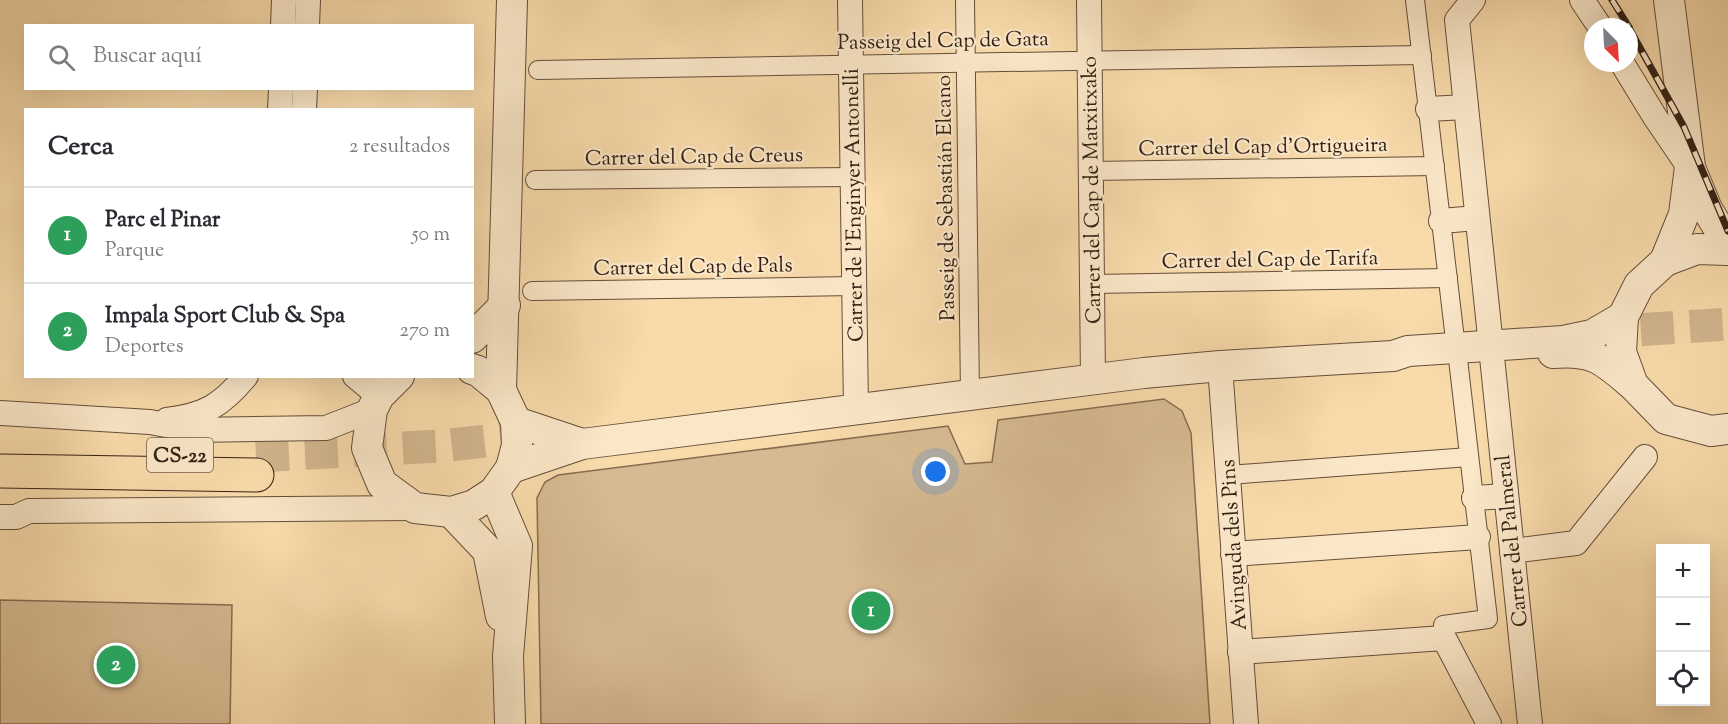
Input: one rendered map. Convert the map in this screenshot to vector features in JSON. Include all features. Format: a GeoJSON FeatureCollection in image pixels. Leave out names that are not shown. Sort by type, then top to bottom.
{"type":"FeatureCollection","features":[{"type":"Feature","properties":{"kind":"highway","name":"CS-22"},"geometry":{"type":"LineString","coordinates":[[0,449],[104,454],[256,466],[0,471]]}},
{"type":"Feature","properties":{"kind":"street"},"geometry":{"type":"LineString","coordinates":[[283,24],[284,0]]}},
{"type":"Feature","properties":{"kind":"street"},"geometry":{"type":"LineString","coordinates":[[307,24],[308,0]]}},
{"type":"Feature","properties":{"kind":"street"},"geometry":{"type":"LineString","coordinates":[[501,390],[512,0]]}},
{"type":"Feature","properties":{"kind":"street","name":"Carrer de l'Enginyer Antonelli"},"geometry":{"type":"LineString","coordinates":[[850,0],[856,409]]}},
{"type":"Feature","properties":{"kind":"street","name":"Passeig de Sebastián Elcano"},"geometry":{"type":"LineString","coordinates":[[965,0],[970,395]]}},
{"type":"Feature","properties":{"kind":"street","name":"Carrer del Cap de Matxitxako"},"geometry":{"type":"LineString","coordinates":[[1089,0],[1093,380]]}},
{"type":"Feature","properties":{"kind":"street","name":"Carrer del Palmeral"},"geometry":{"type":"LineString","coordinates":[[1415,0],[1488,619],[1443,625],[1444,638]]}},
{"type":"Feature","properties":{"kind":"street","name":"Carrer del Palmeral"},"geometry":{"type":"LineString","coordinates":[[1473,0],[1457,20],[1530,724]]}},
{"type":"Feature","properties":{"kind":"street"},"geometry":{"type":"LineString","coordinates":[[1582,0],[1594,18]]}},
{"type":"Feature","properties":{"kind":"street"},"geometry":{"type":"LineString","coordinates":[[1665,261],[1684,214],[1690,167],[1669,0]]}},
{"type":"Feature","properties":{"kind":"street","name":"Passeig del Cap de Gata"},"geometry":{"type":"LineString","coordinates":[[538,70],[1422,55]]}},
{"type":"Feature","properties":{"kind":"street"},"geometry":{"type":"LineString","coordinates":[[1628,72],[1690,167],[1707,209],[1728,244]]}},
{"type":"Feature","properties":{"kind":"street"},"geometry":{"type":"LineString","coordinates":[[280,108],[281,90]]}},
{"type":"Feature","properties":{"kind":"street"},"geometry":{"type":"LineString","coordinates":[[304,108],[305,90]]}},
{"type":"Feature","properties":{"kind":"street"},"geometry":{"type":"LineString","coordinates":[[1428,109],[1466,107]]}},
{"type":"Feature","properties":{"kind":"street","name":"Carrer del Cap d'Ortigueira"},"geometry":{"type":"LineString","coordinates":[[1091,171],[1435,166]]}},
{"type":"Feature","properties":{"kind":"street","name":"Carrer del Cap de Creus"},"geometry":{"type":"LineString","coordinates":[[535,180],[852,177]]}},
{"type":"Feature","properties":{"kind":"street"},"geometry":{"type":"LineString","coordinates":[[1441,221],[1477,218]]}},
{"type":"Feature","properties":{"kind":"street"},"geometry":{"type":"LineString","coordinates":[[1633,385],[1622,352],[1623,317],[1639,285],[1665,261],[1697,249],[1728,250]]}},
{"type":"Feature","properties":{"kind":"street","name":"Carrer del Cap de Tarifa"},"geometry":{"type":"LineString","coordinates":[[1092,284],[1448,278]]}},
{"type":"Feature","properties":{"kind":"street","name":"Carrer del Cap de Pals"},"geometry":{"type":"LineString","coordinates":[[532,291],[854,286]]}},
{"type":"Feature","properties":{"kind":"street"},"geometry":{"type":"LineString","coordinates":[[474,336],[505,304]]}},
{"type":"Feature","properties":{"kind":"street"},"geometry":{"type":"LineString","coordinates":[[511,468],[582,444],[1093,380],[1220,366],[1393,356],[1408,363],[1592,335],[1623,317]]}},
{"type":"Feature","properties":{"kind":"street"},"geometry":{"type":"LineString","coordinates":[[1491,351],[1584,353],[1601,359],[1633,385],[1666,419],[1722,436]]}},
{"type":"Feature","properties":{"kind":"street","name":"Avinguda dels Pins"},"geometry":{"type":"LineString","coordinates":[[1220,366],[1246,724]]}},
{"type":"Feature","properties":{"kind":"street"},"geometry":{"type":"LineString","coordinates":[[0,517],[16,518],[29,511],[415,508],[451,512],[474,505],[494,492],[511,468],[517,445],[516,422],[501,390],[474,370]]}},
{"type":"Feature","properties":{"kind":"street"},"geometry":{"type":"LineString","coordinates":[[150,423],[192,417],[228,398],[244,378]]}},
{"type":"Feature","properties":{"kind":"street"},"geometry":{"type":"LineString","coordinates":[[358,378],[383,394]]}},
{"type":"Feature","properties":{"kind":"street"},"geometry":{"type":"LineString","coordinates":[[0,413],[150,423],[193,430],[326,428],[383,394]]}},
{"type":"Feature","properties":{"kind":"street"},"geometry":{"type":"LineString","coordinates":[[383,394],[367,448],[382,484],[415,508]]}},
{"type":"Feature","properties":{"kind":"street"},"geometry":{"type":"LineString","coordinates":[[516,422],[582,444]]}},
{"type":"Feature","properties":{"kind":"street"},"geometry":{"type":"LineString","coordinates":[[1228,474],[1469,457]]}},
{"type":"Feature","properties":{"kind":"street"},"geometry":{"type":"LineString","coordinates":[[1512,551],[1576,543],[1644,457]]}},
{"type":"Feature","properties":{"kind":"street"},"geometry":{"type":"LineString","coordinates":[[344,508],[382,484]]}},
{"type":"Feature","properties":{"kind":"street"},"geometry":{"type":"LineString","coordinates":[[494,492],[517,546],[508,656],[510,724]]}},
{"type":"Feature","properties":{"kind":"street"},"geometry":{"type":"LineString","coordinates":[[1474,498],[1506,496]]}},
{"type":"Feature","properties":{"kind":"street"},"geometry":{"type":"LineString","coordinates":[[451,512],[488,551],[508,656]]}},
{"type":"Feature","properties":{"kind":"street"},"geometry":{"type":"LineString","coordinates":[[1233,554],[1478,537]]}},
{"type":"Feature","properties":{"kind":"street"},"geometry":{"type":"LineString","coordinates":[[1240,652],[1444,638],[1489,724]]}},
{"type":"Feature","properties":{"kind":"shaded area"},"geometry":{"type":"Polygon","coordinates":[[[1164,399],[1182,411],[1191,433],[1210,724],[541,724],[537,498],[545,482],[558,475],[948,426],[965,464],[992,462],[998,420],[1164,399]]]}},
{"type":"Feature","properties":{"kind":"shaded area"},"geometry":{"type":"Polygon","coordinates":[[[0,600],[232,605],[230,724],[0,724],[0,600]]]}},
{"type":"Feature","properties":{"kind":"tunnel"},"geometry":{"type":"LineString","coordinates":[[1592,333],[1728,324]]}},
{"type":"Feature","properties":{"kind":"tunnel"},"geometry":{"type":"LineString","coordinates":[[256,456],[441,446],[547,434]]}},
{"type":"Feature","properties":{"kind":"railway"},"geometry":{"type":"LineString","coordinates":[[1612,0],[1623,18]]}},
{"type":"Feature","properties":{"kind":"railway"},"geometry":{"type":"LineString","coordinates":[[1638,44],[1684,127],[1728,231]]}},
{"type":"Feature","properties":{"kind":"place","name":"Parc el Pinar"},"geometry":{"type":"Point","coordinates":[871,611]}},
{"type":"Feature","properties":{"kind":"place","name":"Impala Sport Club & Spa"},"geometry":{"type":"Point","coordinates":[116,665]}}]}
